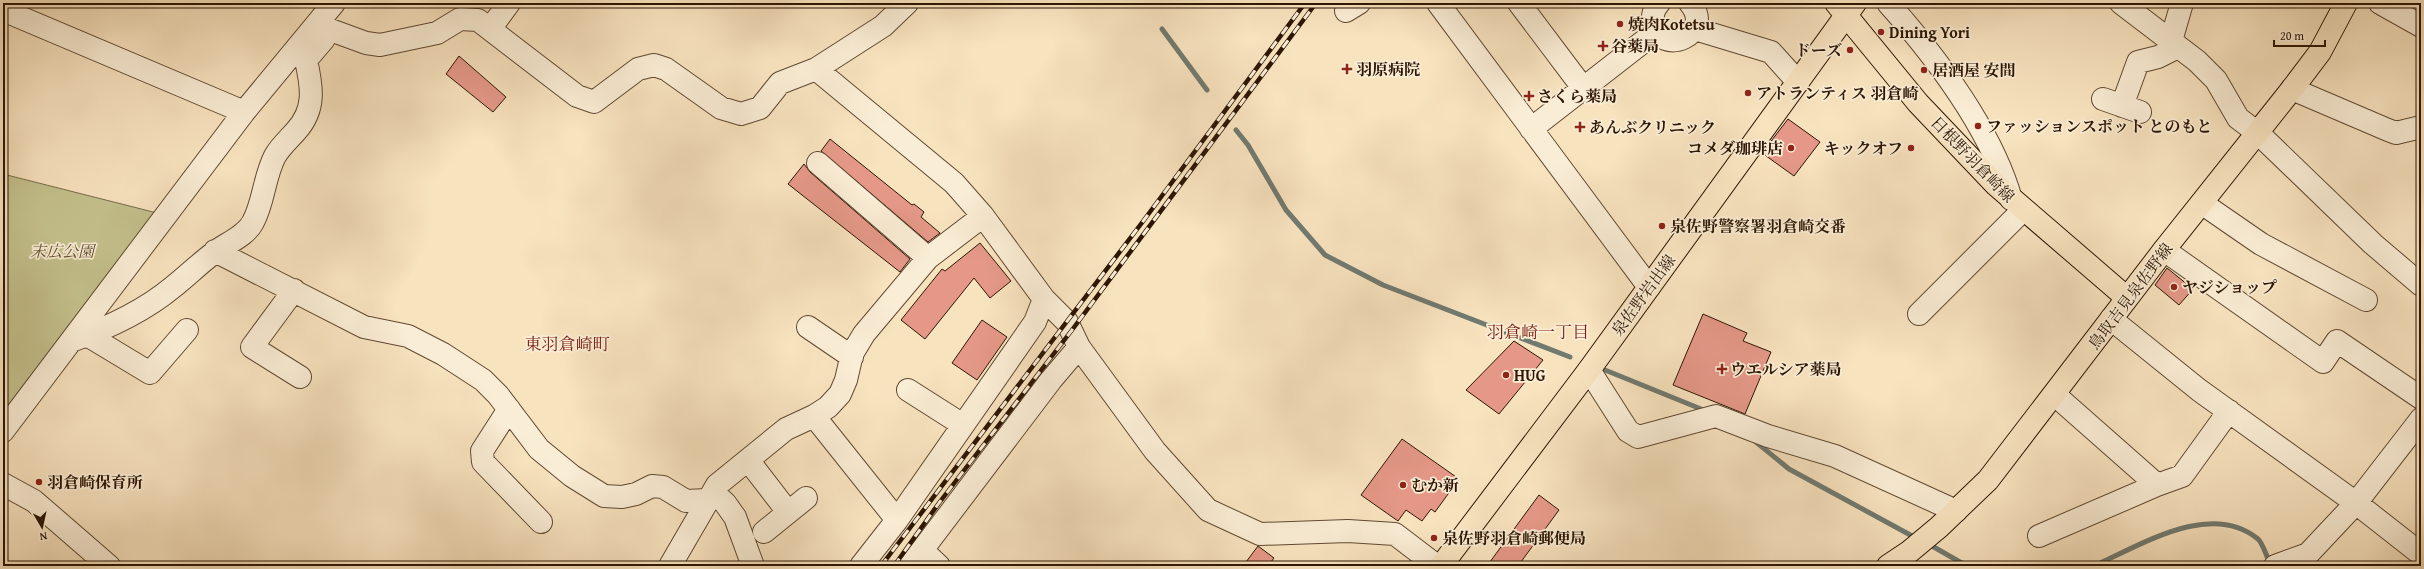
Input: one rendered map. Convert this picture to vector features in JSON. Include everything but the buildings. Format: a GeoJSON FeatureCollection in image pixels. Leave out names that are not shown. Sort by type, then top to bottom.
{"type":"FeatureCollection","features":[{"type":"Feature","properties":{"kind":"main road","name":"鳥取吉見泉佐野線"},"geometry":{"type":"LineString","coordinates":[[1888,566],[1909,552],[1956,511],[1988,480],[2055,395],[2164,250],[2259,134],[2320,52],[2346,3]]}},
{"type":"Feature","properties":{"kind":"main road","name":"日根野羽倉崎線"},"geometry":{"type":"LineString","coordinates":[[1846,7],[1918,103],[2017,204],[2127,298]]}},
{"type":"Feature","properties":{"kind":"main road","name":"泉佐野岩出線"},"geometry":{"type":"LineString","coordinates":[[1441,566],[1589,370],[1798,82],[1846,7]]}},
{"type":"Feature","properties":{"kind":"street"},"geometry":{"type":"LineString","coordinates":[[79,338],[106,328],[141,309],[172,288],[215,251],[245,232],[253,223],[268,168],[277,153],[304,123],[312,104],[312,87],[306,60],[325,28],[334,3]]}},
{"type":"Feature","properties":{"kind":"street"},"geometry":{"type":"LineString","coordinates":[[490,29],[509,3]]}},
{"type":"Feature","properties":{"kind":"street"},"geometry":{"type":"LineString","coordinates":[[325,28],[366,44],[380,45],[437,33],[460,18],[478,20],[577,96],[594,102],[638,69],[654,65],[666,69],[721,108],[741,114],[760,108],[780,83],[816,69],[883,26],[907,3]]}},
{"type":"Feature","properties":{"kind":"street"},"geometry":{"type":"LineString","coordinates":[[1438,3],[1649,287]]}},
{"type":"Feature","properties":{"kind":"street"},"geometry":{"type":"LineString","coordinates":[[1519,3],[1583,88]]}},
{"type":"Feature","properties":{"kind":"street"},"geometry":{"type":"LineString","coordinates":[[1659,3],[1653,18],[1657,31],[1662,37],[1676,41],[1690,35],[1695,29],[1697,14],[1692,4]]}},
{"type":"Feature","properties":{"kind":"street"},"geometry":{"type":"LineString","coordinates":[[1888,3],[1919,38],[1990,144],[2017,204],[1919,314]]}},
{"type":"Feature","properties":{"kind":"street"},"geometry":{"type":"LineString","coordinates":[[2121,3],[2175,44],[2216,80],[2238,118],[2259,134],[2373,244],[2421,285]]}},
{"type":"Feature","properties":{"kind":"street"},"geometry":{"type":"LineString","coordinates":[[2121,106],[2138,62],[2158,57],[2175,44],[2182,3]]}},
{"type":"Feature","properties":{"kind":"street"},"geometry":{"type":"LineString","coordinates":[[2380,3],[2421,26]]}},
{"type":"Feature","properties":{"kind":"street"},"geometry":{"type":"LineString","coordinates":[[3,10],[244,112]]}},
{"type":"Feature","properties":{"kind":"street"},"geometry":{"type":"LineString","coordinates":[[3,431],[79,338],[244,112],[325,28]]}},
{"type":"Feature","properties":{"kind":"street"},"geometry":{"type":"LineString","coordinates":[[1695,29],[1771,52],[1798,82]]}},
{"type":"Feature","properties":{"kind":"street"},"geometry":{"type":"LineString","coordinates":[[1531,129],[1657,31]]}},
{"type":"Feature","properties":{"kind":"street"},"geometry":{"type":"LineString","coordinates":[[816,69],[948,178],[983,216],[1044,300],[1067,322],[1079,347],[1155,451],[1208,510],[1260,534],[1348,531],[1395,534],[1437,566]]}},
{"type":"Feature","properties":{"kind":"street"},"geometry":{"type":"LineString","coordinates":[[2292,89],[2388,130],[2396,132],[2421,126]]}},
{"type":"Feature","properties":{"kind":"street"},"geometry":{"type":"LineString","coordinates":[[818,163],[928,258]]}},
{"type":"Feature","properties":{"kind":"street"},"geometry":{"type":"LineString","coordinates":[[2202,204],[2261,244],[2366,300]]}},
{"type":"Feature","properties":{"kind":"street"},"geometry":{"type":"LineString","coordinates":[[670,566],[717,485],[786,429],[814,416],[828,407],[840,394],[846,380],[852,357],[864,334],[928,258],[983,216]]}},
{"type":"Feature","properties":{"kind":"street"},"geometry":{"type":"LineString","coordinates":[[2164,250],[2323,362],[2338,341],[2421,398]]}},
{"type":"Feature","properties":{"kind":"street"},"geometry":{"type":"LineString","coordinates":[[215,251],[364,327],[408,336],[443,354],[483,380],[539,449],[572,476],[604,496],[622,497],[636,494],[652,486],[663,487],[686,501],[710,496],[725,503],[734,517],[752,566]]}},
{"type":"Feature","properties":{"kind":"street"},"geometry":{"type":"LineString","coordinates":[[294,290],[252,347],[300,377]]}},
{"type":"Feature","properties":{"kind":"street"},"geometry":{"type":"LineString","coordinates":[[861,566],[896,520],[1036,322],[1044,300]]}},
{"type":"Feature","properties":{"kind":"street"},"geometry":{"type":"LineString","coordinates":[[2111,320],[2229,411],[2356,503],[2421,554]]}},
{"type":"Feature","properties":{"kind":"street"},"geometry":{"type":"LineString","coordinates":[[808,327],[852,357]]}},
{"type":"Feature","properties":{"kind":"street"},"geometry":{"type":"LineString","coordinates":[[79,338],[150,373],[187,330]]}},
{"type":"Feature","properties":{"kind":"street"},"geometry":{"type":"LineString","coordinates":[[939,566],[916,558],[1051,380],[1079,347]]}},
{"type":"Feature","properties":{"kind":"street"},"geometry":{"type":"LineString","coordinates":[[1589,370],[1628,431],[1638,437],[1716,416],[1768,436],[1835,456],[1956,511]]}},
{"type":"Feature","properties":{"kind":"street"},"geometry":{"type":"LineString","coordinates":[[908,390],[963,425]]}},
{"type":"Feature","properties":{"kind":"street"},"geometry":{"type":"LineString","coordinates":[[2055,395],[2157,485]]}},
{"type":"Feature","properties":{"kind":"street"},"geometry":{"type":"LineString","coordinates":[[508,409],[482,451],[483,462],[541,522]]}},
{"type":"Feature","properties":{"kind":"street"},"geometry":{"type":"LineString","coordinates":[[2039,536],[2078,526],[2157,485],[2182,476],[2229,411]]}},
{"type":"Feature","properties":{"kind":"street"},"geometry":{"type":"LineString","coordinates":[[814,416],[896,520]]}},
{"type":"Feature","properties":{"kind":"street"},"geometry":{"type":"LineString","coordinates":[[2275,566],[2308,554],[2356,503],[2421,419]]}},
{"type":"Feature","properties":{"kind":"street"},"geometry":{"type":"LineString","coordinates":[[748,460],[788,512]]}},
{"type":"Feature","properties":{"kind":"street"},"geometry":{"type":"LineString","coordinates":[[3,484],[34,501],[109,566]]}},
{"type":"Feature","properties":{"kind":"street"},"geometry":{"type":"LineString","coordinates":[[764,532],[806,498]]}},
{"type":"Feature","properties":{"kind":"green space","name":"末広公園"},"geometry":{"type":"Polygon","coordinates":[[[3,174],[165,215],[3,427],[3,174]]]}},
{"type":"Feature","properties":{"kind":"waterway"},"geometry":{"type":"LineString","coordinates":[[1162,29],[1207,90]]}},
{"type":"Feature","properties":{"kind":"waterway"},"geometry":{"type":"LineString","coordinates":[[1236,130],[1248,145],[1286,210],[1325,255],[1383,285],[1570,357]]}},
{"type":"Feature","properties":{"kind":"waterway"},"geometry":{"type":"LineString","coordinates":[[1605,370],[1701,409]]}},
{"type":"Feature","properties":{"kind":"waterway"},"geometry":{"type":"LineString","coordinates":[[1756,442],[1789,469],[1914,537]]}},
{"type":"Feature","properties":{"kind":"waterway"},"geometry":{"type":"LineString","coordinates":[[2094,566],[2133,547],[2176,530],[2198,525],[2219,524],[2239,528],[2258,539],[2269,561]]}},
{"type":"Feature","properties":{"kind":"waterway"},"geometry":{"type":"LineString","coordinates":[[1932,546],[1967,566]]}},
{"type":"Feature","properties":{"kind":"railway"},"geometry":{"type":"LineString","coordinates":[[881,566],[1144,220],[1305,3]]}},
{"type":"Feature","properties":{"kind":"railway"},"geometry":{"type":"LineString","coordinates":[[894,566],[939,503],[1072,330],[1316,3]]}},
{"type":"Feature","properties":{"kind":"place","name":"焼肉Kotetsu"},"geometry":{"type":"Point","coordinates":[1620,24]}},
{"type":"Feature","properties":{"kind":"place","name":"Dining Yori"},"geometry":{"type":"Point","coordinates":[1881,32]}},
{"type":"Feature","properties":{"kind":"place","name":"谷薬局"},"geometry":{"type":"Point","coordinates":[1603,46]}},
{"type":"Feature","properties":{"kind":"place","name":"ドーズ"},"geometry":{"type":"Point","coordinates":[1850,50]}},
{"type":"Feature","properties":{"kind":"place","name":"羽原病院"},"geometry":{"type":"Point","coordinates":[1347,69]}},
{"type":"Feature","properties":{"kind":"place","name":"居酒屋 安間"},"geometry":{"type":"Point","coordinates":[1924,70]}},
{"type":"Feature","properties":{"kind":"place","name":"アトランティス 羽倉崎"},"geometry":{"type":"Point","coordinates":[1748,93]}},
{"type":"Feature","properties":{"kind":"place","name":"さくら薬局"},"geometry":{"type":"Point","coordinates":[1529,96]}},
{"type":"Feature","properties":{"kind":"place","name":"ファッションスポット とのもと"},"geometry":{"type":"Point","coordinates":[1978,126]}},
{"type":"Feature","properties":{"kind":"place","name":"あんぶクリニック"},"geometry":{"type":"Point","coordinates":[1580,127]}},
{"type":"Feature","properties":{"kind":"place","name":"コメダ珈琲店"},"geometry":{"type":"Point","coordinates":[1791,148]}},
{"type":"Feature","properties":{"kind":"place","name":"キックオフ"},"geometry":{"type":"Point","coordinates":[1911,148]}},
{"type":"Feature","properties":{"kind":"place","name":"泉佐野警察署羽倉崎交番"},"geometry":{"type":"Point","coordinates":[1662,226]}},
{"type":"Feature","properties":{"kind":"place","name":"ヤジショップ"},"geometry":{"type":"Point","coordinates":[2174,287]}},
{"type":"Feature","properties":{"kind":"place","name":"ウエルシア薬局"},"geometry":{"type":"Point","coordinates":[1722,369]}},
{"type":"Feature","properties":{"kind":"place","name":"HUG"},"geometry":{"type":"Point","coordinates":[1506,375]}},
{"type":"Feature","properties":{"kind":"place","name":"羽倉崎保育所"},"geometry":{"type":"Point","coordinates":[39,482]}},
{"type":"Feature","properties":{"kind":"place","name":"むか新"},"geometry":{"type":"Point","coordinates":[1403,485]}},
{"type":"Feature","properties":{"kind":"place","name":"泉佐野羽倉崎郵便局"},"geometry":{"type":"Point","coordinates":[1434,538]}},
{"type":"Feature","properties":{"kind":"district","name":"羽倉崎一丁目"},"geometry":{"type":"Point","coordinates":[1538,331]}},
{"type":"Feature","properties":{"kind":"district","name":"東羽倉崎町"},"geometry":{"type":"Point","coordinates":[567,343]}}]}
